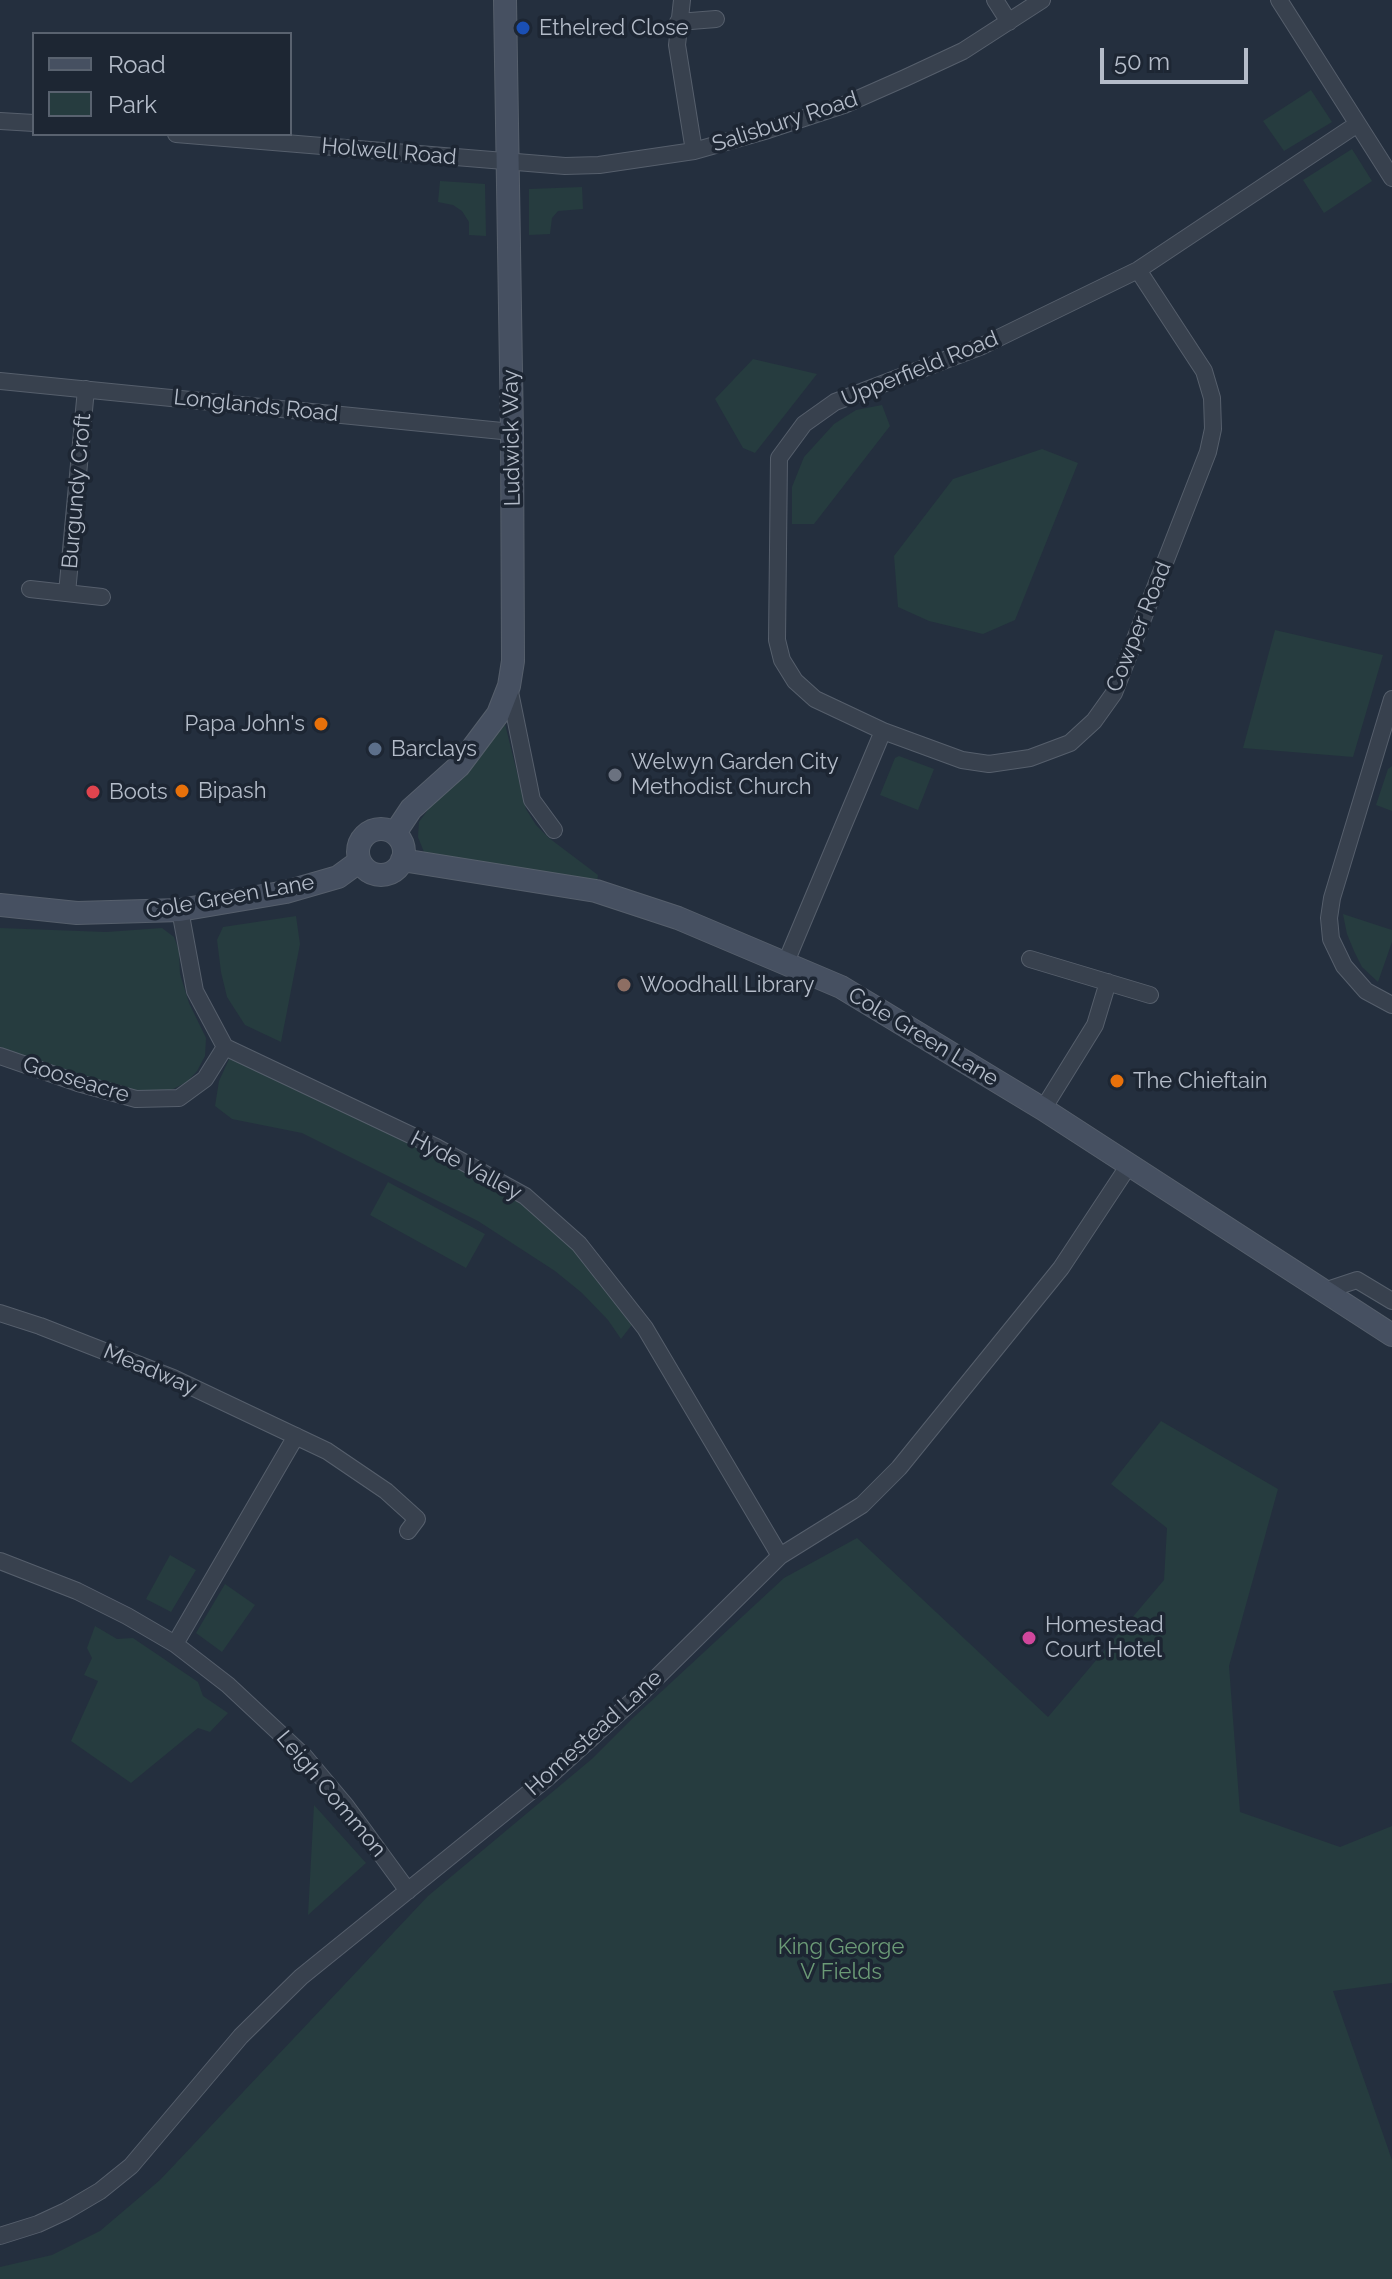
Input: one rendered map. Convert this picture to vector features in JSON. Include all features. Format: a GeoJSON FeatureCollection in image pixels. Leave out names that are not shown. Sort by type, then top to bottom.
{"type":"FeatureCollection","features":[{"type":"Feature","properties":{"kind":"street","name":"Ludwick Way"},"geometry":{"type":"LineString","coordinates":[[395,833],[411,809],[459,766],[498,714],[509,686],[513,661],[505,0]]}},
{"type":"Feature","properties":{"kind":"street"},"geometry":{"type":"LineString","coordinates":[[682,0],[677,45],[694,151]]}},
{"type":"Feature","properties":{"kind":"street"},"geometry":{"type":"LineString","coordinates":[[995,0],[1009,22]]}},
{"type":"Feature","properties":{"kind":"street","name":"Salisbury Road"},"geometry":{"type":"LineString","coordinates":[[506,163],[599,165],[694,151],[768,130],[844,105],[963,51],[1042,0]]}},
{"type":"Feature","properties":{"kind":"street"},"geometry":{"type":"LineString","coordinates":[[1279,0],[1392,178]]}},
{"type":"Feature","properties":{"kind":"street"},"geometry":{"type":"LineString","coordinates":[[678,22],[716,19]]}},
{"type":"Feature","properties":{"kind":"street"},"geometry":{"type":"LineString","coordinates":[[0,121],[32,123]]}},
{"type":"Feature","properties":{"kind":"street","name":"Upperfield Road"},"geometry":{"type":"LineString","coordinates":[[883,731],[815,699],[795,681],[782,660],[777,640],[779,458],[804,424],[835,402],[982,346],[1138,270],[1356,125]]}},
{"type":"Feature","properties":{"kind":"street","name":"Holwell Road"},"geometry":{"type":"LineString","coordinates":[[199,136],[506,163]]}},
{"type":"Feature","properties":{"kind":"street","name":"Cowper Road"},"geometry":{"type":"LineString","coordinates":[[883,731],[962,760],[989,764],[1030,758],[1070,743],[1094,721],[1114,693],[1208,452],[1213,429],[1212,398],[1204,371],[1138,270]]}},
{"type":"Feature","properties":{"kind":"street","name":"Longlands Road"},"geometry":{"type":"LineString","coordinates":[[0,381],[512,432]]}},
{"type":"Feature","properties":{"kind":"street","name":"Burgundy Croft"},"geometry":{"type":"LineString","coordinates":[[67,593],[86,389]]}},
{"type":"Feature","properties":{"kind":"street","name":"Burgundy Croft"},"geometry":{"type":"LineString","coordinates":[[30,589],[102,597]]}},
{"type":"Feature","properties":{"kind":"street"},"geometry":{"type":"LineString","coordinates":[[509,686],[532,800],[554,830]]}},
{"type":"Feature","properties":{"kind":"street"},"geometry":{"type":"LineString","coordinates":[[1392,699],[1387,733],[1332,898],[1329,918],[1331,939],[1344,966],[1366,991],[1392,1005]]}},
{"type":"Feature","properties":{"kind":"street"},"geometry":{"type":"LineString","coordinates":[[786,962],[883,731]]}},
{"type":"Feature","properties":{"kind":"street"},"geometry":{"type":"LineString","coordinates":[[376,829],[395,833],[403,846],[402,860],[397,868],[381,874],[372,873],[360,861],[358,848],[364,836],[376,829]]}},
{"type":"Feature","properties":{"kind":"street","name":"Cole Green Lane"},"geometry":{"type":"LineString","coordinates":[[402,860],[596,891],[678,918],[841,987],[1043,1109],[1392,1335]]}},
{"type":"Feature","properties":{"kind":"street","name":"Cole Green Lane"},"geometry":{"type":"LineString","coordinates":[[0,905],[77,913],[180,910],[286,892],[338,877],[360,861]]}},
{"type":"Feature","properties":{"kind":"street"},"geometry":{"type":"LineString","coordinates":[[180,910],[195,991],[225,1047]]}},
{"type":"Feature","properties":{"kind":"street"},"geometry":{"type":"LineString","coordinates":[[1030,959],[1150,995]]}},
{"type":"Feature","properties":{"kind":"street"},"geometry":{"type":"LineString","coordinates":[[1043,1109],[1095,1025],[1108,982]]}},
{"type":"Feature","properties":{"kind":"street","name":"Gooseacre"},"geometry":{"type":"LineString","coordinates":[[0,1056],[136,1099],[179,1098],[205,1079],[225,1047]]}},
{"type":"Feature","properties":{"kind":"street","name":"Hyde Valley"},"geometry":{"type":"LineString","coordinates":[[225,1047],[436,1147],[525,1196],[579,1244],[645,1328],[780,1556]]}},
{"type":"Feature","properties":{"kind":"street","name":"Homestead Lane"},"geometry":{"type":"LineString","coordinates":[[0,2236],[66,2211],[100,2191],[131,2166],[251,2026],[301,1977],[546,1779],[639,1695],[780,1556],[862,1505],[899,1468],[1061,1268],[1129,1165]]}},
{"type":"Feature","properties":{"kind":"street"},"geometry":{"type":"LineString","coordinates":[[1324,1291],[1357,1280],[1392,1301]]}},
{"type":"Feature","properties":{"kind":"street","name":"Meadway"},"geometry":{"type":"LineString","coordinates":[[0,1313],[173,1378],[327,1451],[386,1491],[417,1519],[408,1531]]}},
{"type":"Feature","properties":{"kind":"street"},"geometry":{"type":"LineString","coordinates":[[175,1644],[296,1436]]}},
{"type":"Feature","properties":{"kind":"street","name":"Leigh Common"},"geometry":{"type":"LineString","coordinates":[[0,1561],[77,1591],[175,1644],[228,1685],[304,1756],[346,1806],[408,1891]]}},
{"type":"Feature","properties":{"kind":"green space"},"geometry":{"type":"Polygon","coordinates":[[[1311,90],[1332,122],[1284,151],[1263,121],[1311,90]]]}},
{"type":"Feature","properties":{"kind":"green space"},"geometry":{"type":"Polygon","coordinates":[[[1352,149],[1372,181],[1324,213],[1303,180],[1352,149]]]}},
{"type":"Feature","properties":{"kind":"green space"},"geometry":{"type":"Polygon","coordinates":[[[440,181],[485,184],[486,236],[469,235],[469,222],[462,211],[453,205],[438,202],[440,181]]]}},
{"type":"Feature","properties":{"kind":"green space"},"geometry":{"type":"Polygon","coordinates":[[[582,187],[583,209],[558,211],[552,218],[550,234],[529,235],[529,189],[582,187]]]}},
{"type":"Feature","properties":{"kind":"green space"},"geometry":{"type":"Polygon","coordinates":[[[753,359],[817,374],[755,453],[743,448],[715,399],[753,359]]]}},
{"type":"Feature","properties":{"kind":"green space"},"geometry":{"type":"Polygon","coordinates":[[[882,405],[890,426],[814,524],[792,524],[792,487],[804,457],[834,424],[856,410],[882,405]]]}},
{"type":"Feature","properties":{"kind":"green space"},"geometry":{"type":"Polygon","coordinates":[[[1042,449],[1078,463],[1015,620],[983,634],[929,621],[898,607],[894,556],[953,479],[1042,449]]]}},
{"type":"Feature","properties":{"kind":"green space"},"geometry":{"type":"Polygon","coordinates":[[[1275,630],[1383,655],[1353,757],[1243,748],[1275,630]]]}},
{"type":"Feature","properties":{"kind":"green space"},"geometry":{"type":"Polygon","coordinates":[[[505,724],[526,809],[549,838],[598,875],[597,882],[430,858],[424,852],[418,837],[419,822],[430,807],[463,777],[505,724]]]}},
{"type":"Feature","properties":{"kind":"green space"},"geometry":{"type":"Polygon","coordinates":[[[899,756],[934,769],[918,810],[880,795],[895,758],[899,756]]]}},
{"type":"Feature","properties":{"kind":"green space"},"geometry":{"type":"Polygon","coordinates":[[[1392,766],[1392,811],[1376,805],[1388,769],[1392,766]]]}},
{"type":"Feature","properties":{"kind":"green space"},"geometry":{"type":"Polygon","coordinates":[[[1343,914],[1392,930],[1392,942],[1378,982],[1362,967],[1347,934],[1343,914]]]}},
{"type":"Feature","properties":{"kind":"green space"},"geometry":{"type":"Polygon","coordinates":[[[296,916],[300,944],[281,1042],[245,1025],[227,997],[217,940],[223,927],[296,916]]]}},
{"type":"Feature","properties":{"kind":"green space"},"geometry":{"type":"Polygon","coordinates":[[[0,928],[106,932],[162,928],[174,937],[189,1003],[206,1038],[205,1056],[197,1071],[187,1082],[169,1091],[140,1092],[59,1071],[0,1047],[0,928]]]}},
{"type":"Feature","properties":{"kind":"green space"},"geometry":{"type":"Polygon","coordinates":[[[230,1057],[433,1153],[522,1202],[575,1251],[634,1322],[621,1339],[582,1293],[555,1271],[478,1221],[302,1133],[232,1119],[215,1106],[219,1081],[230,1057]]]}},
{"type":"Feature","properties":{"kind":"green space"},"geometry":{"type":"Polygon","coordinates":[[[388,1182],[485,1234],[466,1268],[370,1215],[388,1182]]]}},
{"type":"Feature","properties":{"kind":"green space","name":"King George V Fields"},"geometry":{"type":"Polygon","coordinates":[[[1161,1421],[1278,1489],[1229,1666],[1240,1812],[1340,1847],[1392,1826],[1392,1983],[1333,1991],[1392,2160],[1392,2279],[0,2279],[0,2267],[52,2255],[100,2231],[160,2180],[428,1896],[593,1758],[784,1578],[857,1538],[1048,1717],[1164,1580],[1167,1528],[1111,1484],[1161,1421]]]}},
{"type":"Feature","properties":{"kind":"green space"},"geometry":{"type":"Polygon","coordinates":[[[170,1555],[196,1570],[171,1612],[146,1599],[170,1555]]]}},
{"type":"Feature","properties":{"kind":"green space"},"geometry":{"type":"Polygon","coordinates":[[[225,1584],[255,1605],[222,1652],[196,1633],[225,1584]]]}},
{"type":"Feature","properties":{"kind":"green space"},"geometry":{"type":"Polygon","coordinates":[[[95,1626],[117,1639],[133,1638],[198,1682],[203,1696],[228,1713],[210,1732],[198,1728],[131,1783],[71,1741],[98,1681],[84,1675],[92,1658],[87,1648],[95,1626]]]}},
{"type":"Feature","properties":{"kind":"green space"},"geometry":{"type":"Polygon","coordinates":[[[314,1805],[366,1863],[308,1915],[314,1805]]]}},
{"type":"Feature","properties":{"kind":"place","name":"Ethelred Close"},"geometry":{"type":"Point","coordinates":[523,28]}},
{"type":"Feature","properties":{"kind":"place","name":"Papa John's"},"geometry":{"type":"Point","coordinates":[321,724]}},
{"type":"Feature","properties":{"kind":"place","name":"Barclays"},"geometry":{"type":"Point","coordinates":[375,749]}},
{"type":"Feature","properties":{"kind":"place","name":"Welwyn Garden City Methodist Church"},"geometry":{"type":"Point","coordinates":[615,775]}},
{"type":"Feature","properties":{"kind":"place","name":"Bipash"},"geometry":{"type":"Point","coordinates":[182,791]}},
{"type":"Feature","properties":{"kind":"place","name":"Boots"},"geometry":{"type":"Point","coordinates":[93,792]}},
{"type":"Feature","properties":{"kind":"place","name":"Woodhall Library"},"geometry":{"type":"Point","coordinates":[624,985]}},
{"type":"Feature","properties":{"kind":"place","name":"The Chieftain"},"geometry":{"type":"Point","coordinates":[1117,1081]}},
{"type":"Feature","properties":{"kind":"place","name":"Homestead Court Hotel"},"geometry":{"type":"Point","coordinates":[1029,1638]}}]}
